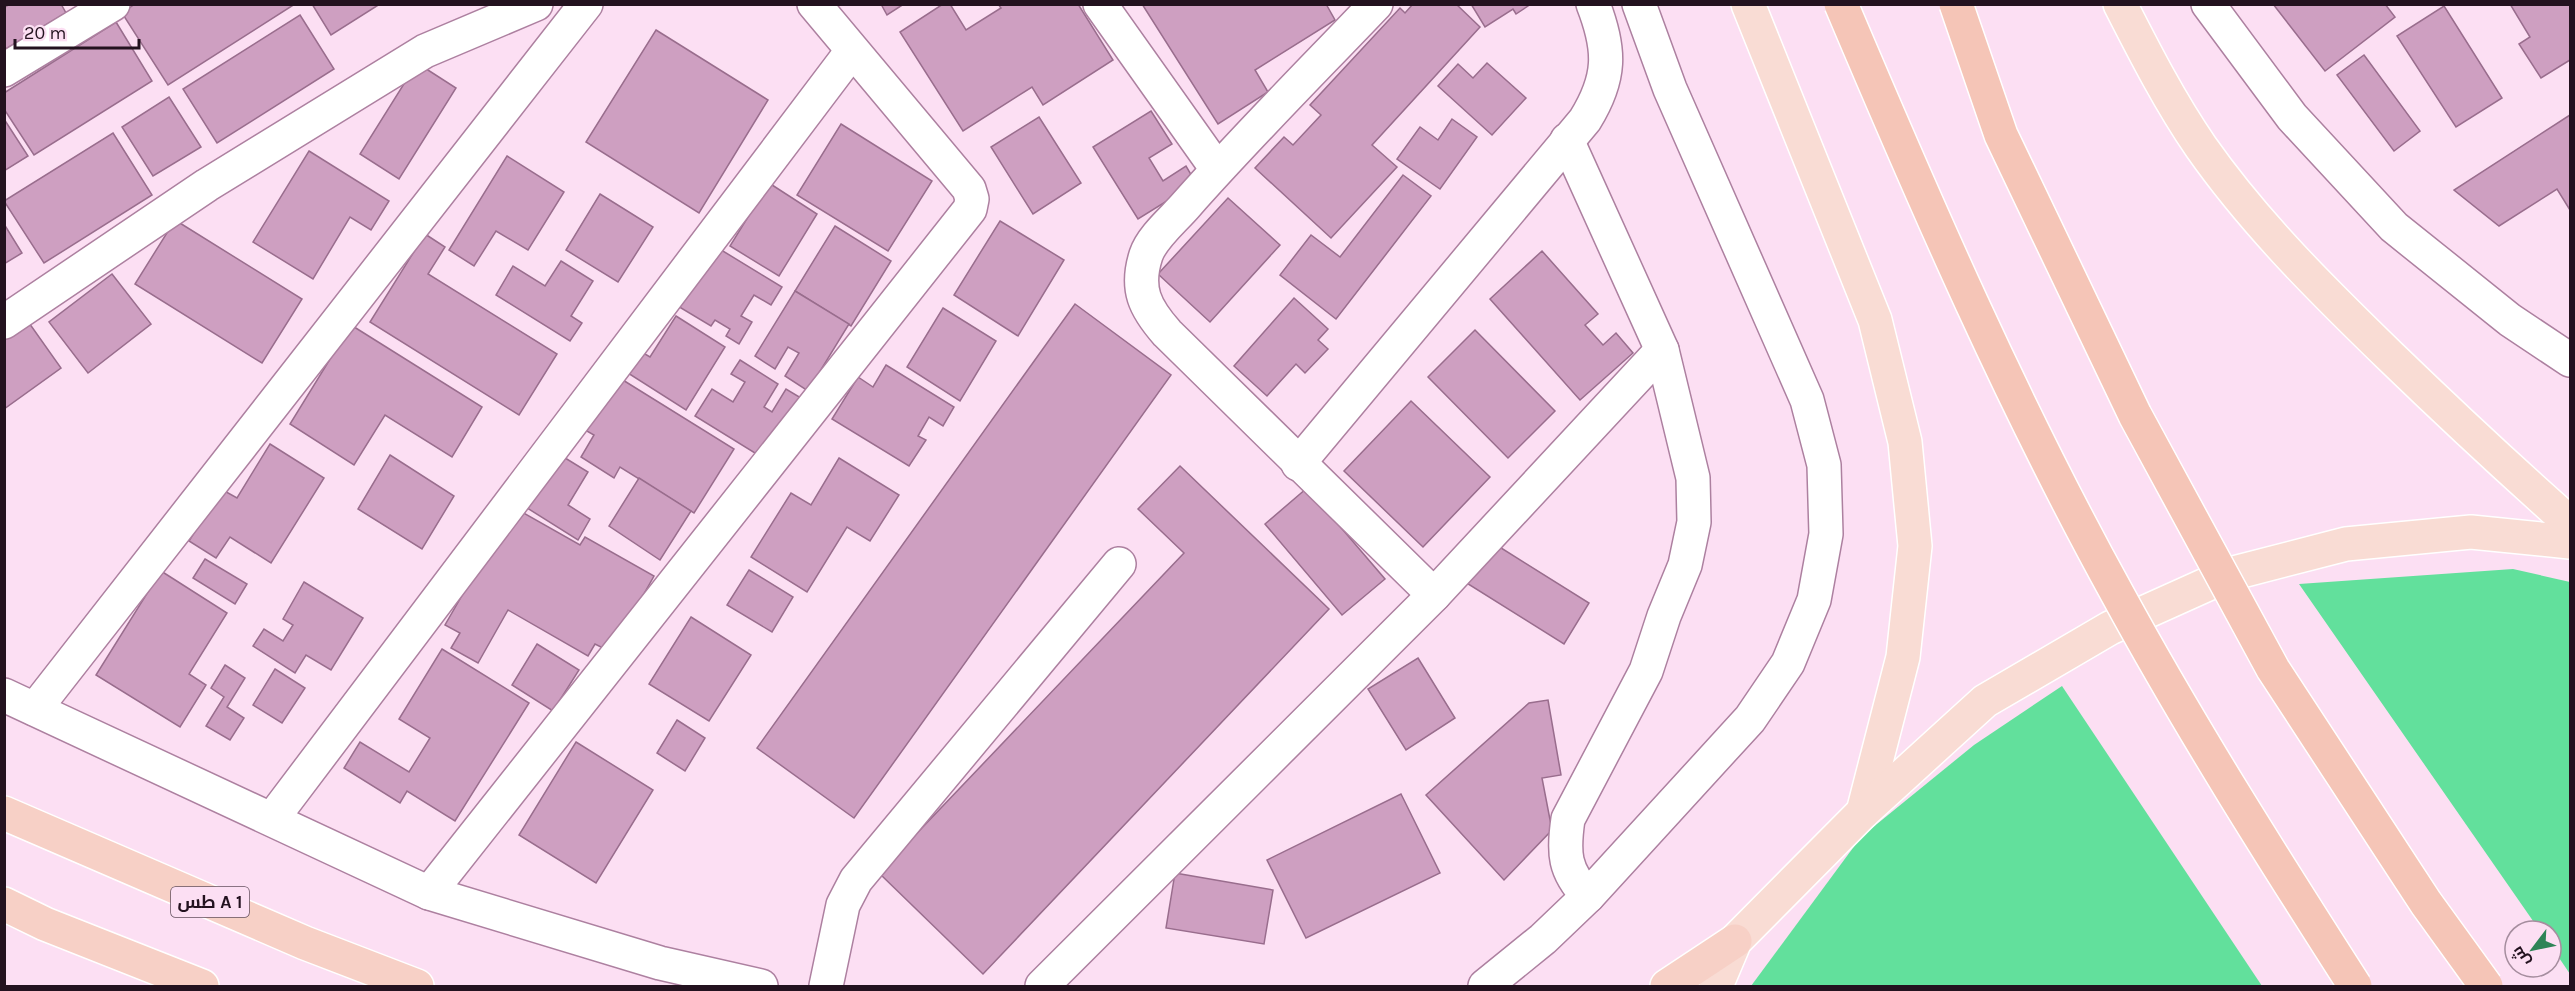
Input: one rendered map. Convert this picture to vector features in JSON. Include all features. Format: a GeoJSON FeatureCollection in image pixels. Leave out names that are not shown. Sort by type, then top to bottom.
{"type":"FeatureCollection","features":[{"type":"Feature","properties":{"kind":"highway"},"geometry":{"type":"LineString","coordinates":[[1841,4],[1936,226],[2037,440],[2117,595],[2228,787],[2355,987]]}},
{"type":"Feature","properties":{"kind":"highway"},"geometry":{"type":"LineString","coordinates":[[1956,4],[2001,135],[2141,425],[2273,669],[2426,903],[2486,987]]}},
{"type":"Feature","properties":{"kind":"highway","name":"طس A 1"},"geometry":{"type":"LineString","coordinates":[[4,813],[305,943],[417,987]]}},
{"type":"Feature","properties":{"kind":"highway"},"geometry":{"type":"LineString","coordinates":[[4,904],[45,924],[202,987]]}},
{"type":"Feature","properties":{"kind":"highway"},"geometry":{"type":"LineString","coordinates":[[1667,987],[1735,941]]}},
{"type":"Feature","properties":{"kind":"main road"},"geometry":{"type":"LineString","coordinates":[[1748,4],[1875,320],[1905,442],[1915,546],[1904,646],[1863,812]]}},
{"type":"Feature","properties":{"kind":"main road"},"geometry":{"type":"LineString","coordinates":[[2120,4],[2152,65],[2201,146],[2258,220],[2348,315],[2490,452],[2571,523]]}},
{"type":"Feature","properties":{"kind":"main road"},"geometry":{"type":"LineString","coordinates":[[1716,987],[1735,941],[1863,812],[1985,701],[2110,628],[2230,574],[2346,544],[2459,533],[2571,542]]}},
{"type":"Feature","properties":{"kind":"street"},"geometry":{"type":"LineString","coordinates":[[4,70],[113,4]]}},
{"type":"Feature","properties":{"kind":"street"},"geometry":{"type":"LineString","coordinates":[[4,322],[207,185],[425,51],[536,4]]}},
{"type":"Feature","properties":{"kind":"street"},"geometry":{"type":"LineString","coordinates":[[36,709],[586,4]]}},
{"type":"Feature","properties":{"kind":"street"},"geometry":{"type":"LineString","coordinates":[[429,892],[970,209],[972,199],[969,189],[814,4]]}},
{"type":"Feature","properties":{"kind":"street"},"geometry":{"type":"LineString","coordinates":[[1100,4],[1217,169]]}},
{"type":"Feature","properties":{"kind":"street"},"geometry":{"type":"LineString","coordinates":[[1376,4],[1217,169],[1147,252],[1141,282],[1148,311],[1298,464],[1434,595]]}},
{"type":"Feature","properties":{"kind":"street"},"geometry":{"type":"LineString","coordinates":[[1298,464],[1585,120],[1599,98],[1606,74],[1606,48],[1593,4]]}},
{"type":"Feature","properties":{"kind":"street"},"geometry":{"type":"LineString","coordinates":[[1485,987],[1543,939],[1588,896],[1750,719],[1788,663],[1814,600],[1826,534],[1824,465],[1807,400],[1670,89],[1639,4]]}},
{"type":"Feature","properties":{"kind":"street"},"geometry":{"type":"LineString","coordinates":[[2208,4],[2292,117],[2394,227],[2510,320],[2571,360]]}},
{"type":"Feature","properties":{"kind":"street"},"geometry":{"type":"LineString","coordinates":[[272,819],[852,51]]}},
{"type":"Feature","properties":{"kind":"street"},"geometry":{"type":"LineString","coordinates":[[1567,140],[1662,350],[1693,478],[1694,522],[1685,565],[1664,616],[1647,671],[1568,819],[1564,841],[1566,863],[1574,881],[1588,896]]}},
{"type":"Feature","properties":{"kind":"street"},"geometry":{"type":"LineString","coordinates":[[1042,987],[1434,595],[1662,350]]}},
{"type":"Feature","properties":{"kind":"street"},"geometry":{"type":"LineString","coordinates":[[826,987],[843,905],[856,879],[1119,564]]}},
{"type":"Feature","properties":{"kind":"street"},"geometry":{"type":"LineString","coordinates":[[4,695],[429,892],[660,963],[761,987]]}},
{"type":"Feature","properties":{"kind":"green space"},"geometry":{"type":"Polygon","coordinates":[[[2513,569],[2570,582],[2570,974],[2563,964],[2563,919],[2532,919],[2299,584],[2513,569]]]}},
{"type":"Feature","properties":{"kind":"green space"},"geometry":{"type":"Polygon","coordinates":[[[2062,686],[2262,986],[1751,986],[1861,837],[1974,745],[2062,686]]]}},
{"type":"Feature","properties":{"kind":"building"},"geometry":{"type":"Polygon","coordinates":[[[10,4],[61,4],[66,13],[4,50],[4,8],[10,4]]]}},
{"type":"Feature","properties":{"kind":"building"},"geometry":{"type":"Polygon","coordinates":[[[135,4],[295,4],[168,85],[122,13],[135,4]]]}},
{"type":"Feature","properties":{"kind":"building"},"geometry":{"type":"Polygon","coordinates":[[[312,4],[380,4],[331,35],[312,4]]]}},
{"type":"Feature","properties":{"kind":"building"},"geometry":{"type":"Polygon","coordinates":[[[881,4],[904,4],[887,15],[881,4]]]}},
{"type":"Feature","properties":{"kind":"building"},"geometry":{"type":"Polygon","coordinates":[[[943,4],[950,4],[966,30],[1001,8],[998,4],[1078,4],[1113,60],[1043,105],[1032,87],[963,131],[900,32],[943,4]]]}},
{"type":"Feature","properties":{"kind":"building"},"geometry":{"type":"Polygon","coordinates":[[[1142,4],[1326,4],[1335,20],[1255,70],[1268,92],[1218,124],[1142,4]]]}},
{"type":"Feature","properties":{"kind":"building"},"geometry":{"type":"Polygon","coordinates":[[[1413,4],[1456,4],[1480,27],[1372,145],[1397,167],[1331,238],[1255,168],[1284,137],[1293,145],[1321,115],[1310,105],[1400,8],[1405,13],[1413,4]]]}},
{"type":"Feature","properties":{"kind":"building"},"geometry":{"type":"Polygon","coordinates":[[[1471,4],[1531,4],[1516,14],[1513,9],[1485,27],[1471,4]]]}},
{"type":"Feature","properties":{"kind":"building"},"geometry":{"type":"Polygon","coordinates":[[[2273,4],[2385,4],[2395,17],[2325,71],[2273,4]]]}},
{"type":"Feature","properties":{"kind":"building"},"geometry":{"type":"Polygon","coordinates":[[[2510,4],[2570,4],[2570,60],[2541,78],[2519,44],[2530,37],[2510,4]]]}},
{"type":"Feature","properties":{"kind":"building"},"geometry":{"type":"Polygon","coordinates":[[[2444,6],[2502,98],[2456,127],[2397,36],[2444,6]]]}},
{"type":"Feature","properties":{"kind":"building"},"geometry":{"type":"Polygon","coordinates":[[[300,15],[334,69],[217,143],[183,89],[300,15]]]}},
{"type":"Feature","properties":{"kind":"building"},"geometry":{"type":"Polygon","coordinates":[[[116,22],[152,81],[34,155],[4,109],[4,93],[116,22]]]}},
{"type":"Feature","properties":{"kind":"building"},"geometry":{"type":"Polygon","coordinates":[[[656,30],[768,100],[699,213],[586,142],[656,30]]]}},
{"type":"Feature","properties":{"kind":"building"},"geometry":{"type":"Polygon","coordinates":[[[2364,55],[2420,131],[2394,151],[2337,75],[2364,55]]]}},
{"type":"Feature","properties":{"kind":"building"},"geometry":{"type":"Polygon","coordinates":[[[417,63],[456,88],[399,179],[360,154],[417,63]]]}},
{"type":"Feature","properties":{"kind":"building"},"geometry":{"type":"Polygon","coordinates":[[[1487,63],[1526,98],[1492,135],[1438,86],[1458,64],[1473,78],[1487,63]]]}},
{"type":"Feature","properties":{"kind":"building"},"geometry":{"type":"Polygon","coordinates":[[[169,97],[201,147],[153,176],[122,127],[169,97]]]}},
{"type":"Feature","properties":{"kind":"building"},"geometry":{"type":"Polygon","coordinates":[[[1151,111],[1172,144],[1149,158],[1163,181],[1186,166],[1196,183],[1138,219],[1093,147],[1151,111]]]}},
{"type":"Feature","properties":{"kind":"building"},"geometry":{"type":"Polygon","coordinates":[[[2570,115],[2570,210],[2557,189],[2499,226],[2454,190],[2570,115]]]}},
{"type":"Feature","properties":{"kind":"building"},"geometry":{"type":"Polygon","coordinates":[[[1039,117],[1081,183],[1033,214],[991,147],[1039,117]]]}},
{"type":"Feature","properties":{"kind":"building"},"geometry":{"type":"Polygon","coordinates":[[[4,119],[28,156],[4,171],[4,119]]]}},
{"type":"Feature","properties":{"kind":"building"},"geometry":{"type":"Polygon","coordinates":[[[1452,119],[1477,137],[1440,189],[1397,159],[1420,127],[1438,140],[1452,119]]]}},
{"type":"Feature","properties":{"kind":"building"},"geometry":{"type":"Polygon","coordinates":[[[841,124],[932,181],[888,251],[797,195],[841,124]]]}},
{"type":"Feature","properties":{"kind":"building"},"geometry":{"type":"Polygon","coordinates":[[[113,133],[152,195],[44,263],[4,201],[113,133]]]}},
{"type":"Feature","properties":{"kind":"building"},"geometry":{"type":"Polygon","coordinates":[[[309,151],[389,201],[371,230],[350,217],[313,279],[253,242],[309,151]]]}},
{"type":"Feature","properties":{"kind":"building"},"geometry":{"type":"Polygon","coordinates":[[[507,156],[564,192],[528,250],[496,231],[474,266],[449,250],[507,156]]]}},
{"type":"Feature","properties":{"kind":"building"},"geometry":{"type":"Polygon","coordinates":[[[1403,175],[1431,196],[1336,319],[1280,275],[1311,235],[1340,257],[1403,175]]]}},
{"type":"Feature","properties":{"kind":"building"},"geometry":{"type":"Polygon","coordinates":[[[769,183],[817,214],[779,276],[730,246],[769,183]]]}},
{"type":"Feature","properties":{"kind":"building"},"geometry":{"type":"Polygon","coordinates":[[[600,194],[653,227],[618,282],[566,250],[600,194]]]}},
{"type":"Feature","properties":{"kind":"building"},"geometry":{"type":"Polygon","coordinates":[[[1228,198],[1280,245],[1210,322],[1158,274],[1228,198]]]}},
{"type":"Feature","properties":{"kind":"building"},"geometry":{"type":"Polygon","coordinates":[[[175,220],[302,299],[262,363],[135,284],[175,220]]]}},
{"type":"Feature","properties":{"kind":"building"},"geometry":{"type":"Polygon","coordinates":[[[1000,221],[1064,260],[1018,336],[954,295],[1000,221]]]}},
{"type":"Feature","properties":{"kind":"building"},"geometry":{"type":"Polygon","coordinates":[[[4,224],[22,253],[4,264],[4,224]]]}},
{"type":"Feature","properties":{"kind":"building"},"geometry":{"type":"Polygon","coordinates":[[[835,226],[891,261],[851,326],[795,291],[835,226]]]}},
{"type":"Feature","properties":{"kind":"building"},"geometry":{"type":"Polygon","coordinates":[[[425,234],[445,247],[428,274],[557,354],[519,415],[370,322],[425,234]]]}},
{"type":"Feature","properties":{"kind":"building"},"geometry":{"type":"Polygon","coordinates":[[[713,245],[782,287],[771,305],[754,295],[741,316],[752,322],[739,344],[726,336],[730,329],[715,320],[711,326],[676,305],[713,245]]]}},
{"type":"Feature","properties":{"kind":"building"},"geometry":{"type":"Polygon","coordinates":[[[1542,251],[1598,314],[1585,325],[1603,345],[1616,333],[1633,353],[1580,400],[1490,299],[1542,251]]]}},
{"type":"Feature","properties":{"kind":"building"},"geometry":{"type":"Polygon","coordinates":[[[561,261],[593,281],[571,316],[582,323],[570,341],[496,295],[513,266],[545,286],[561,261]]]}},
{"type":"Feature","properties":{"kind":"building"},"geometry":{"type":"Polygon","coordinates":[[[112,274],[151,324],[88,373],[49,322],[112,274]]]}},
{"type":"Feature","properties":{"kind":"building"},"geometry":{"type":"Polygon","coordinates":[[[795,291],[849,324],[808,391],[785,376],[799,353],[788,347],[775,369],[755,356],[795,291]]]}},
{"type":"Feature","properties":{"kind":"building"},"geometry":{"type":"Polygon","coordinates":[[[1294,298],[1328,329],[1318,340],[1328,349],[1305,373],[1296,364],[1267,396],[1234,366],[1294,298]]]}},
{"type":"Feature","properties":{"kind":"building"},"geometry":{"type":"Polygon","coordinates":[[[1075,304],[1171,375],[854,818],[757,748],[1075,304]]]}},
{"type":"Feature","properties":{"kind":"building"},"geometry":{"type":"Polygon","coordinates":[[[943,308],[996,341],[960,401],[907,367],[943,308]]]}},
{"type":"Feature","properties":{"kind":"building"},"geometry":{"type":"Polygon","coordinates":[[[22,313],[61,368],[4,409],[4,325],[22,313]]]}},
{"type":"Feature","properties":{"kind":"building"},"geometry":{"type":"Polygon","coordinates":[[[676,316],[725,347],[686,410],[620,368],[633,347],[650,357],[676,316]]]}},
{"type":"Feature","properties":{"kind":"building"},"geometry":{"type":"Polygon","coordinates":[[[351,325],[482,407],[452,457],[385,415],[354,465],[290,424],[351,325]]]}},
{"type":"Feature","properties":{"kind":"building"},"geometry":{"type":"Polygon","coordinates":[[[1475,330],[1555,411],[1508,458],[1428,377],[1475,330]]]}},
{"type":"Feature","properties":{"kind":"building"},"geometry":{"type":"Polygon","coordinates":[[[740,360],[778,384],[764,407],[772,412],[786,389],[801,398],[763,458],[695,416],[712,389],[733,402],[745,382],[731,374],[740,360]]]}},
{"type":"Feature","properties":{"kind":"building"},"geometry":{"type":"Polygon","coordinates":[[[886,365],[954,407],[943,426],[929,417],[918,436],[926,440],[909,466],[832,419],[858,377],[873,387],[886,365]]]}},
{"type":"Feature","properties":{"kind":"building"},"geometry":{"type":"Polygon","coordinates":[[[618,377],[734,449],[694,513],[620,467],[614,478],[581,457],[594,435],[585,430],[618,377]]]}},
{"type":"Feature","properties":{"kind":"building"},"geometry":{"type":"Polygon","coordinates":[[[1411,401],[1490,477],[1423,547],[1344,471],[1411,401]]]}},
{"type":"Feature","properties":{"kind":"building"},"geometry":{"type":"Polygon","coordinates":[[[270,444],[324,478],[271,563],[230,537],[216,558],[189,541],[221,489],[237,498],[270,444]]]}},
{"type":"Feature","properties":{"kind":"building"},"geometry":{"type":"Polygon","coordinates":[[[557,453],[588,472],[568,505],[590,519],[578,540],[524,506],[557,453]]]}},
{"type":"Feature","properties":{"kind":"building"},"geometry":{"type":"Polygon","coordinates":[[[390,455],[454,496],[422,549],[358,509],[390,455]]]}},
{"type":"Feature","properties":{"kind":"building"},"geometry":{"type":"Polygon","coordinates":[[[839,458],[899,495],[870,541],[847,527],[807,592],[751,557],[791,493],[811,505],[839,458]]]}},
{"type":"Feature","properties":{"kind":"building"},"geometry":{"type":"Polygon","coordinates":[[[1180,466],[1329,609],[983,974],[879,873],[1184,553],[1138,509],[1180,466]]]}},
{"type":"Feature","properties":{"kind":"building"},"geometry":{"type":"Polygon","coordinates":[[[639,478],[691,511],[660,560],[609,526],[639,478]]]}},
{"type":"Feature","properties":{"kind":"building"},"geometry":{"type":"Polygon","coordinates":[[[1307,488],[1385,579],[1342,615],[1265,524],[1307,488]]]}},
{"type":"Feature","properties":{"kind":"building"},"geometry":{"type":"Polygon","coordinates":[[[513,507],[580,545],[585,537],[654,576],[611,652],[595,644],[588,656],[508,610],[478,663],[451,648],[460,633],[445,625],[513,507]]]}},
{"type":"Feature","properties":{"kind":"building"},"geometry":{"type":"Polygon","coordinates":[[[1490,541],[1589,603],[1564,644],[1465,582],[1490,541]]]}},
{"type":"Feature","properties":{"kind":"building"},"geometry":{"type":"Polygon","coordinates":[[[205,559],[247,584],[235,604],[193,578],[205,559]]]}},
{"type":"Feature","properties":{"kind":"building"},"geometry":{"type":"Polygon","coordinates":[[[749,570],[793,597],[772,632],[727,605],[749,570]]]}},
{"type":"Feature","properties":{"kind":"building"},"geometry":{"type":"Polygon","coordinates":[[[161,571],[227,613],[189,674],[206,685],[180,727],[96,675],[161,571]]]}},
{"type":"Feature","properties":{"kind":"building"},"geometry":{"type":"Polygon","coordinates":[[[304,582],[363,618],[331,670],[306,655],[295,673],[253,646],[264,629],[283,641],[293,625],[283,619],[304,582]]]}},
{"type":"Feature","properties":{"kind":"building"},"geometry":{"type":"Polygon","coordinates":[[[691,617],[751,655],[709,721],[649,684],[691,617]]]}},
{"type":"Feature","properties":{"kind":"building"},"geometry":{"type":"Polygon","coordinates":[[[537,644],[579,670],[553,711],[512,685],[537,644]]]}},
{"type":"Feature","properties":{"kind":"building"},"geometry":{"type":"Polygon","coordinates":[[[442,649],[529,703],[455,821],[407,791],[400,803],[344,768],[360,742],[409,772],[430,738],[399,719],[442,649]]]}},
{"type":"Feature","properties":{"kind":"building"},"geometry":{"type":"Polygon","coordinates":[[[1418,658],[1455,718],[1406,750],[1368,689],[1418,658]]]}},
{"type":"Feature","properties":{"kind":"building"},"geometry":{"type":"Polygon","coordinates":[[[225,665],[245,678],[227,707],[244,718],[230,740],[206,726],[224,697],[211,688],[225,665]]]}},
{"type":"Feature","properties":{"kind":"building"},"geometry":{"type":"Polygon","coordinates":[[[275,669],[305,688],[282,723],[253,705],[275,669]]]}},
{"type":"Feature","properties":{"kind":"building"},"geometry":{"type":"Polygon","coordinates":[[[1548,700],[1561,775],[1542,778],[1552,830],[1504,880],[1426,795],[1529,703],[1548,700]]]}},
{"type":"Feature","properties":{"kind":"building"},"geometry":{"type":"Polygon","coordinates":[[[677,720],[705,738],[685,771],[657,753],[677,720]]]}},
{"type":"Feature","properties":{"kind":"building"},"geometry":{"type":"Polygon","coordinates":[[[576,742],[653,790],[596,883],[519,835],[576,742]]]}},
{"type":"Feature","properties":{"kind":"building"},"geometry":{"type":"Polygon","coordinates":[[[1401,794],[1440,873],[1306,938],[1267,860],[1401,794]]]}},
{"type":"Feature","properties":{"kind":"building"},"geometry":{"type":"Polygon","coordinates":[[[1175,873],[1273,890],[1264,944],[1166,928],[1175,873]]]}}]}
